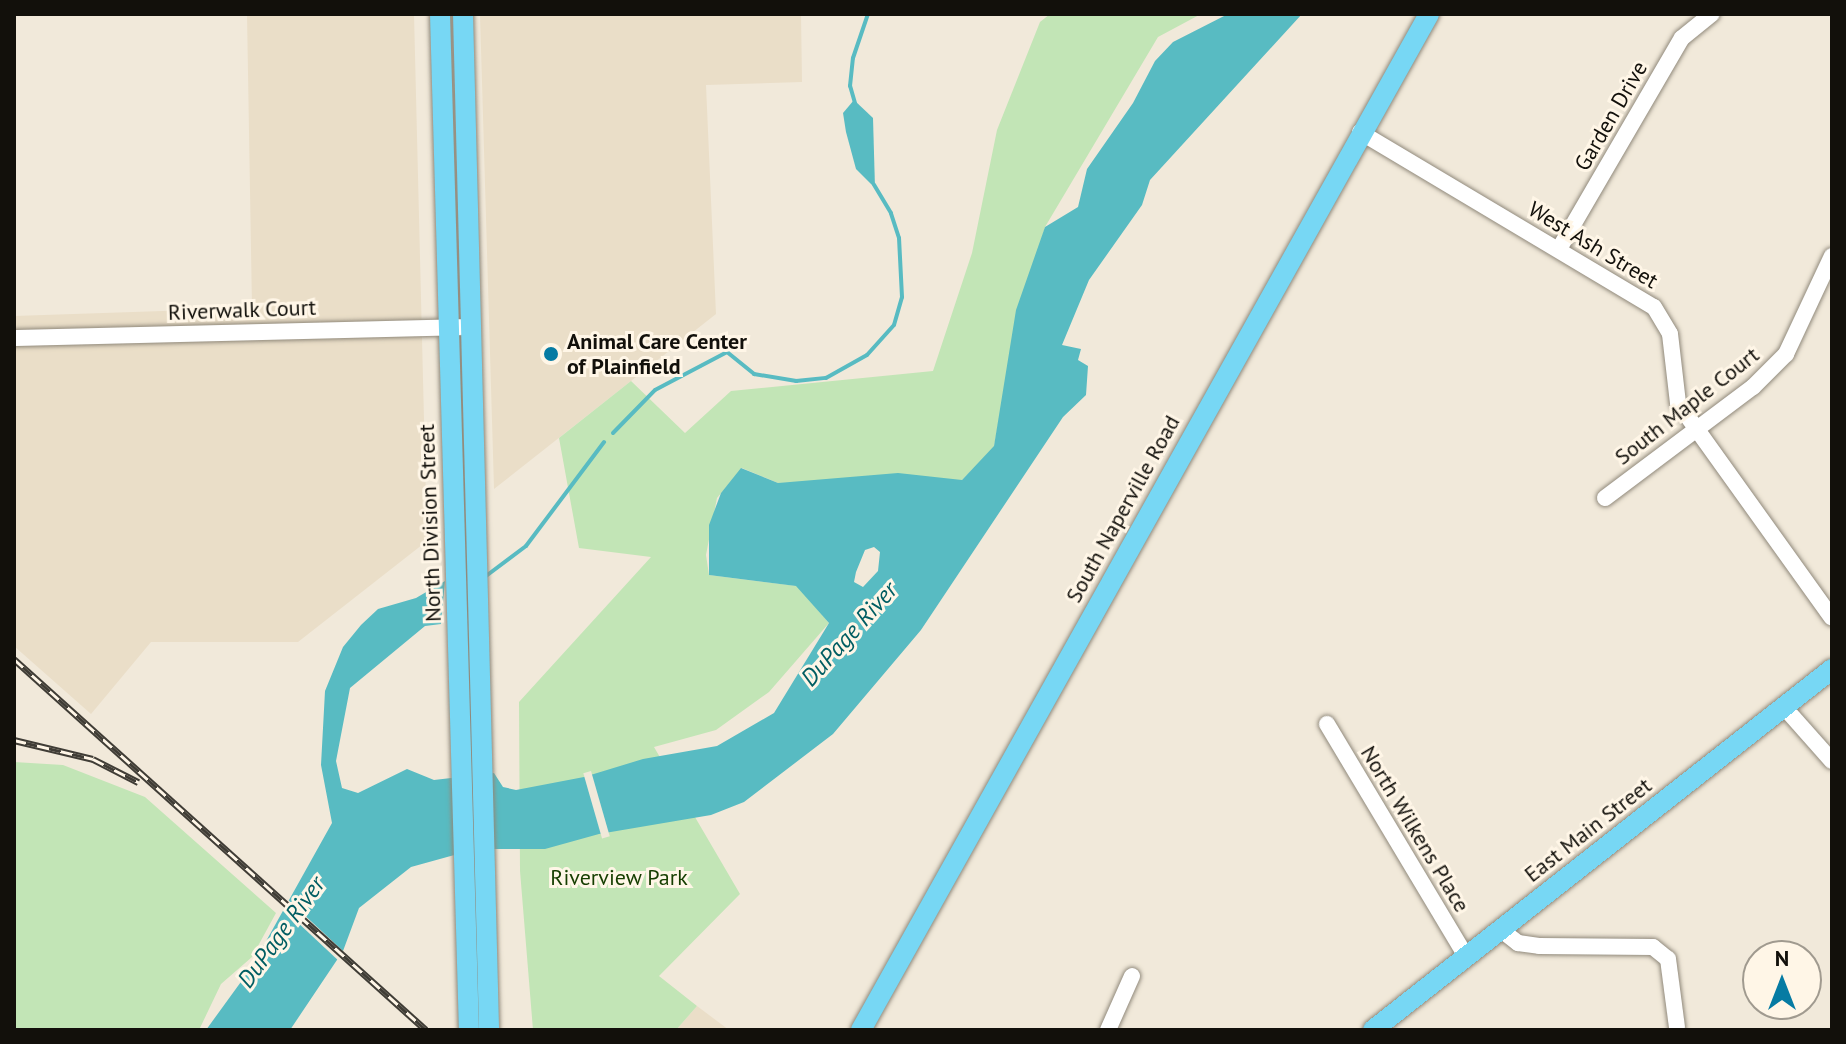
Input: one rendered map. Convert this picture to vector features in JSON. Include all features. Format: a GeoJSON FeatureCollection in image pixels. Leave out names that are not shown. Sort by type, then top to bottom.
{"type":"FeatureCollection","features":[{"type":"Feature","properties":{"kind":"main road","name":"North Division Street"},"geometry":{"type":"LineString","coordinates":[[440,14],[457,616],[471,741]]}},
{"type":"Feature","properties":{"kind":"main road","name":"North Division Street"},"geometry":{"type":"LineString","coordinates":[[463,14],[477,596],[471,741],[474,868],[469,1030]]}},
{"type":"Feature","properties":{"kind":"main road","name":"South Naperville Road"},"geometry":{"type":"LineString","coordinates":[[861,1030],[1360,132],[1429,14]]}},
{"type":"Feature","properties":{"kind":"main road","name":"East Main Street"},"geometry":{"type":"LineString","coordinates":[[1373,1030],[1832,669]]}},
{"type":"Feature","properties":{"kind":"main road","name":"North Division Street"},"geometry":{"type":"LineString","coordinates":[[474,868],[489,1030]]}},
{"type":"Feature","properties":{"kind":"street","name":"Garden Drive"},"geometry":{"type":"LineString","coordinates":[[1559,249],[1682,38],[1712,14]]}},
{"type":"Feature","properties":{"kind":"street","name":"West Ash Street"},"geometry":{"type":"LineString","coordinates":[[1360,132],[1559,249],[1661,315],[1673,345],[1673,391],[1696,430],[1832,618]]}},
{"type":"Feature","properties":{"kind":"street","name":"South Maple Court"},"geometry":{"type":"LineString","coordinates":[[1605,498],[1696,430],[1786,354],[1832,256]]}},
{"type":"Feature","properties":{"kind":"street","name":"Riverwalk Court"},"geometry":{"type":"LineString","coordinates":[[14,338],[471,326]]}},
{"type":"Feature","properties":{"kind":"street"},"geometry":{"type":"LineString","coordinates":[[1784,707],[1832,761]]}},
{"type":"Feature","properties":{"kind":"street","name":"North Wilkens Place"},"geometry":{"type":"LineString","coordinates":[[1327,724],[1466,956]]}},
{"type":"Feature","properties":{"kind":"street"},"geometry":{"type":"LineString","coordinates":[[1500,929],[1518,943],[1539,946],[1653,947],[1670,965],[1677,1027]]}},
{"type":"Feature","properties":{"kind":"street"},"geometry":{"type":"LineString","coordinates":[[1108,1030],[1132,976]]}},
{"type":"Feature","properties":{"kind":"shaded area"},"geometry":{"type":"Polygon","coordinates":[[[247,14],[414,14],[427,541],[298,642],[151,642],[91,714],[14,646],[14,316],[252,308],[247,14]]]}},
{"type":"Feature","properties":{"kind":"shaded area"},"geometry":{"type":"Polygon","coordinates":[[[480,14],[801,14],[802,82],[706,85],[716,314],[494,489],[480,14]]]}},
{"type":"Feature","properties":{"kind":"shaded area"},"geometry":{"type":"Polygon","coordinates":[[[697,1006],[729,1030],[676,1030],[697,1006]]]}},
{"type":"Feature","properties":{"kind":"green space","name":"Riverview Park"},"geometry":{"type":"Polygon","coordinates":[[[1050,14],[1201,14],[1158,37],[1045,227],[1014,335],[994,447],[962,480],[778,483],[742,468],[717,498],[706,555],[709,575],[797,586],[829,623],[769,692],[716,730],[654,747],[740,894],[659,976],[697,1006],[676,1030],[533,1030],[520,871],[519,702],[651,557],[579,548],[559,438],[631,381],[685,433],[731,391],[933,371],[972,253],[997,130],[1040,22],[1050,14]]]}},
{"type":"Feature","properties":{"kind":"green space"},"geometry":{"type":"Polygon","coordinates":[[[14,762],[63,765],[145,797],[276,913],[252,957],[221,984],[199,1030],[14,1030],[14,762]]]}},
{"type":"Feature","properties":{"kind":"water","name":"DuPage River"},"geometry":{"type":"Polygon","coordinates":[[[1228,14],[1302,14],[1150,180],[1142,205],[1089,280],[1062,345],[1081,349],[1078,360],[1088,366],[1086,395],[1063,417],[921,630],[833,734],[744,802],[711,815],[599,834],[545,849],[476,849],[411,867],[359,908],[343,951],[290,1030],[206,1030],[251,968],[332,823],[321,765],[325,691],[343,647],[378,609],[416,598],[445,581],[441,624],[425,626],[350,688],[336,761],[342,788],[358,793],[407,769],[434,780],[494,773],[503,787],[516,790],[584,777],[643,759],[717,746],[774,713],[829,623],[796,586],[709,575],[709,525],[721,493],[741,468],[778,483],[898,473],[962,480],[994,446],[1016,310],[1045,227],[1078,207],[1087,169],[1133,103],[1155,61],[1173,42],[1228,14]],[[874,547],[865,550],[854,582],[863,587],[878,571],[880,552],[874,547]]]}},
{"type":"Feature","properties":{"kind":"water"},"geometry":{"type":"Polygon","coordinates":[[[854,100],[873,118],[875,188],[856,169],[846,132],[843,113],[854,100]]]}},
{"type":"Feature","properties":{"kind":"pier"},"geometry":{"type":"Polygon","coordinates":[[[591,771],[610,836],[602,839],[583,773],[591,771]]]}},
{"type":"Feature","properties":{"kind":"pier"},"geometry":{"type":"Polygon","coordinates":[[[285,897],[346,954],[339,961],[278,904],[285,897]]]}},
{"type":"Feature","properties":{"kind":"waterway"},"geometry":{"type":"LineString","coordinates":[[855,103],[850,86],[853,58],[868,14]]}},
{"type":"Feature","properties":{"kind":"waterway"},"geometry":{"type":"LineString","coordinates":[[613,433],[655,390],[727,352],[754,374],[796,381],[826,378],[867,355],[894,325],[902,297],[899,238],[891,213],[874,185]]}},
{"type":"Feature","properties":{"kind":"waterway"},"geometry":{"type":"LineString","coordinates":[[486,576],[526,546],[604,442]]}},
{"type":"Feature","properties":{"kind":"railway"},"geometry":{"type":"LineString","coordinates":[[14,659],[426,1030]]}},
{"type":"Feature","properties":{"kind":"railway"},"geometry":{"type":"LineString","coordinates":[[14,740],[93,759],[138,782]]}},
{"type":"Feature","properties":{"kind":"place","name":"Animal Care Center of Plainfield"},"geometry":{"type":"Point","coordinates":[551,354]}}]}
